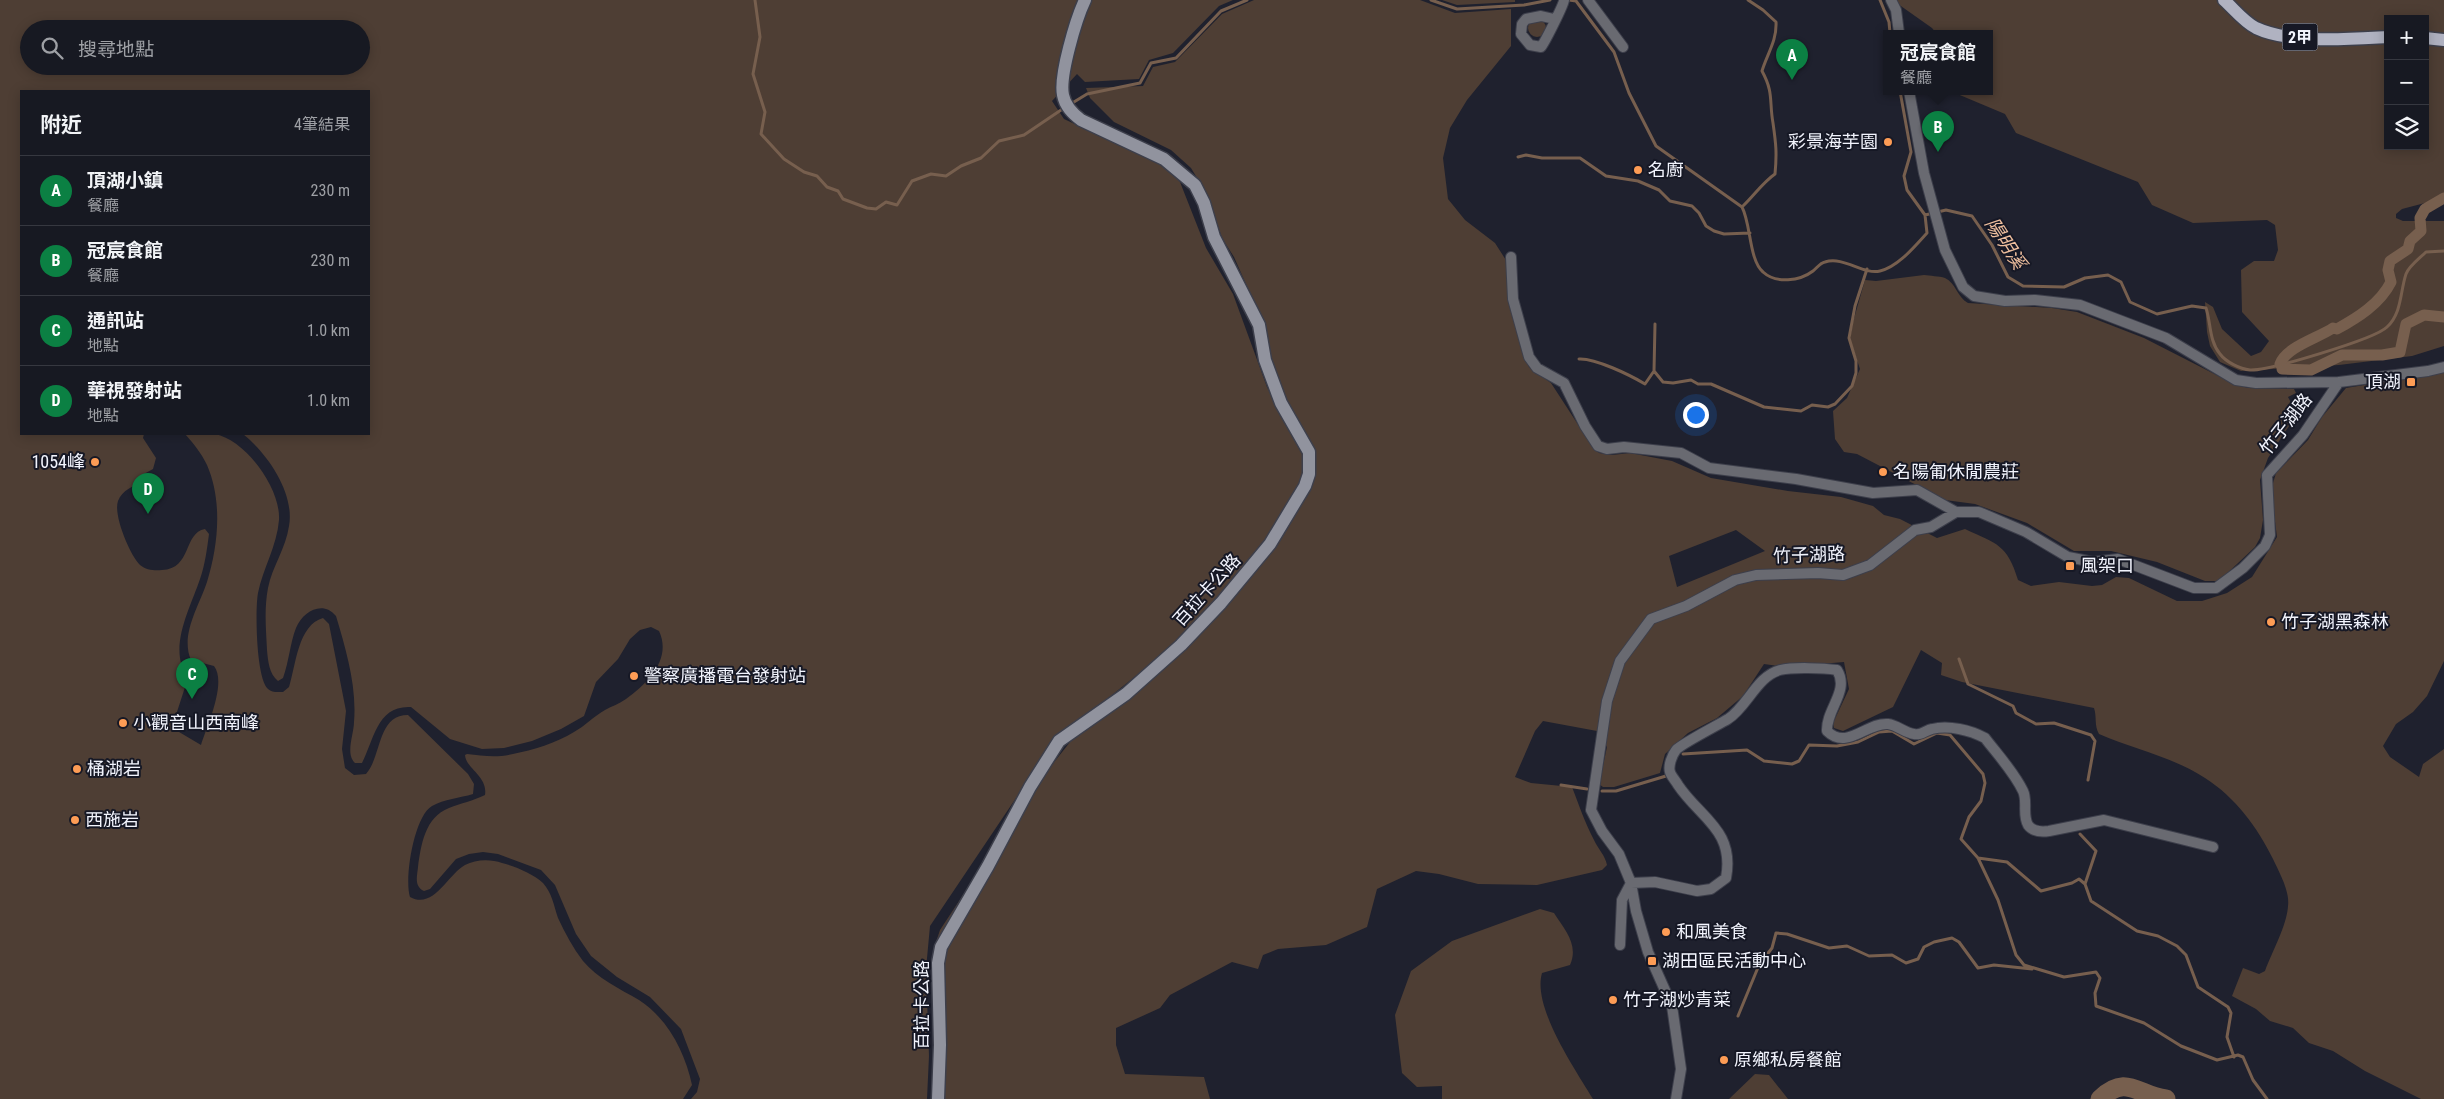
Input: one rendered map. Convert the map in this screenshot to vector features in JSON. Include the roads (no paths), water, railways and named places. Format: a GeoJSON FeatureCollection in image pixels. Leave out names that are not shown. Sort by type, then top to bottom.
{"type":"FeatureCollection","features":[{"type":"Feature","properties":{"kind":"main road","name":"百拉卡公路"},"geometry":{"type":"LineString","coordinates":[[938,1099],[940,1045],[938,963],[940,947],[988,866],[1030,787],[1059,741],[1126,694],[1181,645],[1221,603],[1270,544],[1305,486],[1309,474],[1309,452],[1281,403],[1265,360],[1259,325],[1214,237],[1204,203],[1195,184],[1164,159],[1080,120],[1071,112],[1063,98],[1062,89],[1065,66],[1085,0]]}},
{"type":"Feature","properties":{"kind":"main road","name":"2甲"},"geometry":{"type":"LineString","coordinates":[[2224,0],[2248,23],[2272,33],[2304,37],[2384,37]]}},
{"type":"Feature","properties":{"kind":"main road"},"geometry":{"type":"LineString","coordinates":[[2429,38],[2444,40]]}},
{"type":"Feature","properties":{"kind":"street"},"geometry":{"type":"LineString","coordinates":[[1588,0],[1623,48]]}},
{"type":"Feature","properties":{"kind":"street"},"geometry":{"type":"LineString","coordinates":[[1891,0],[1896,10],[1899,30]]}},
{"type":"Feature","properties":{"kind":"street"},"geometry":{"type":"LineString","coordinates":[[1554,19],[1564,1]]}},
{"type":"Feature","properties":{"kind":"street"},"geometry":{"type":"LineString","coordinates":[[1910,95],[1924,173],[1951,266],[1963,288],[1974,296],[2005,301],[2035,300],[2080,305],[2166,338],[2236,380],[2256,383],[2338,382],[2428,371],[2444,366]]}},
{"type":"Feature","properties":{"kind":"street"},"geometry":{"type":"LineString","coordinates":[[1511,257],[1513,300],[1529,357],[1537,368],[1564,383],[1585,426],[1598,446],[1607,449],[1624,447],[1681,453],[1709,468],[1796,479],[1873,493],[1916,490],[1956,512]]}},
{"type":"Feature","properties":{"kind":"street","name":"竹子湖路"},"geometry":{"type":"LineString","coordinates":[[1676,1099],[1681,1069],[1672,1006],[1648,952],[1636,912],[1631,883],[1619,854],[1602,831],[1590,810],[1607,701],[1620,660],[1651,619],[1686,606],[1735,580],[1756,575],[1818,573],[1843,575],[1870,565],[1915,530],[1931,527],[1956,512],[1979,512],[2026,532],[2068,557],[2093,562],[2118,559],[2194,588],[2216,588],[2243,568],[2265,546],[2270,535],[2267,475],[2303,435],[2338,382]]}},
{"type":"Feature","properties":{"kind":"street"},"geometry":{"type":"LineString","coordinates":[[1620,945],[1622,900],[1631,883],[1655,882],[1697,891],[1711,890],[1726,878],[1728,865],[1719,832],[1710,819],[1698,811],[1685,795],[1670,772],[1671,760],[1676,750],[1737,713],[1763,680],[1779,670],[1837,670],[1841,677],[1842,686],[1827,722],[1827,731],[1833,737],[1849,737],[1876,726],[1888,724],[1914,734],[1942,727],[1976,733],[1985,738],[2024,793],[2026,818],[2029,826],[2033,829],[2041,832],[2050,831],[2104,820],[2213,846]]}},
{"type":"Feature","properties":{"kind":"waterway"},"geometry":{"type":"LineString","coordinates":[[755,0],[760,37],[753,74],[765,112],[761,134],[784,159],[804,172],[817,176],[827,187],[838,191],[843,199],[867,208],[876,209],[886,202],[897,205],[912,181],[931,174],[946,176],[961,166],[981,158],[999,141],[1024,135],[1064,108]]}},
{"type":"Feature","properties":{"kind":"waterway"},"geometry":{"type":"LineString","coordinates":[[1069,105],[1087,94],[1140,83],[1151,63],[1176,58],[1221,11],[1247,0]]}},
{"type":"Feature","properties":{"kind":"waterway"},"geometry":{"type":"LineString","coordinates":[[1431,0],[1457,9],[1524,5],[1550,0]]}},
{"type":"Feature","properties":{"kind":"waterway"},"geometry":{"type":"LineString","coordinates":[[1569,0],[1576,1],[1614,52],[1629,93],[1656,146],[1742,207],[1755,259],[1758,266],[1768,276],[1781,280],[1795,279],[1808,274],[1820,264],[1832,261],[1839,261],[1874,272],[1887,269],[1906,255],[1927,233],[1925,215]]}},
{"type":"Feature","properties":{"kind":"waterway"},"geometry":{"type":"LineString","coordinates":[[1742,207],[1775,174],[1776,160],[1770,91],[1762,71],[1773,41],[1776,22],[1748,0]]}},
{"type":"Feature","properties":{"kind":"waterway","name":"陽明溪"},"geometry":{"type":"LineString","coordinates":[[1880,0],[1889,22],[1890,30]]}},
{"type":"Feature","properties":{"kind":"waterway","name":"陽明溪"},"geometry":{"type":"LineString","coordinates":[[1901,95],[1911,152],[1904,176],[1907,190],[1925,215],[1946,210],[1972,216],[1992,245],[2008,277],[2023,286],[2064,287],[2085,278],[2108,275],[2121,282],[2130,302],[2157,314],[2192,306],[2206,308],[2216,349],[2226,360],[2242,368],[2250,370],[2261,369],[2298,360],[2363,339],[2387,327],[2398,309],[2406,274],[2410,268],[2426,252],[2444,251]]}},
{"type":"Feature","properties":{"kind":"waterway"},"geometry":{"type":"LineString","coordinates":[[1518,157],[1526,155],[1542,158],[1580,158],[1606,176],[1638,181],[1659,190],[1670,201],[1692,206],[1699,213],[1706,226],[1714,231],[1724,234],[1750,233]]}},
{"type":"Feature","properties":{"kind":"waterway"},"geometry":{"type":"LineString","coordinates":[[2280,364],[2283,358],[2295,348],[2333,328],[2337,329],[2360,315],[2381,297],[2391,282],[2388,270],[2390,261],[2408,249],[2410,241],[2421,231],[2420,218],[2425,209],[2444,198]]}},
{"type":"Feature","properties":{"kind":"waterway"},"geometry":{"type":"LineString","coordinates":[[1579,359],[1603,364],[1645,384],[1654,371],[1663,382],[1673,383],[1691,380],[1698,384],[1711,384],[1764,407],[1801,411],[1812,405],[1828,407],[1835,404],[1852,386],[1856,373],[1856,361],[1849,338],[1855,306],[1867,269]]}},
{"type":"Feature","properties":{"kind":"waterway"},"geometry":{"type":"LineString","coordinates":[[2282,369],[2311,370],[2342,355],[2382,355],[2400,352],[2406,324],[2424,315],[2444,317]]}},
{"type":"Feature","properties":{"kind":"waterway"},"geometry":{"type":"LineString","coordinates":[[1654,371],[1655,324]]}},
{"type":"Feature","properties":{"kind":"waterway"},"geometry":{"type":"LineString","coordinates":[[1959,659],[1968,684],[2013,706],[2016,713],[2036,724],[2054,723],[2091,735],[2095,741],[2088,780]]}},
{"type":"Feature","properties":{"kind":"waterway"},"geometry":{"type":"LineString","coordinates":[[1683,754],[1747,750],[1764,761],[1792,764],[1799,761],[1809,745],[1837,746],[1858,742],[1879,732],[1892,731],[1914,744],[1937,733],[1950,735],[1983,774],[1985,783],[1981,801],[1969,817],[1961,839],[1978,858],[1998,900],[2016,955],[2024,965],[2064,977],[2096,972],[2100,978],[2095,993],[2096,1006],[2144,1023],[2181,1046],[2217,1060],[2238,1055],[2243,1057],[2253,1080],[2267,1099]]}},
{"type":"Feature","properties":{"kind":"waterway"},"geometry":{"type":"LineString","coordinates":[[1602,791],[1616,791],[1666,776]]}},
{"type":"Feature","properties":{"kind":"waterway"},"geometry":{"type":"LineString","coordinates":[[1561,785],[1587,789]]}},
{"type":"Feature","properties":{"kind":"waterway"},"geometry":{"type":"LineString","coordinates":[[2080,834],[2096,851],[2085,884],[2091,901],[2137,931],[2158,936],[2177,946],[2186,955],[2198,987],[2228,1007],[2231,1013],[2227,1037],[2234,1057]]}},
{"type":"Feature","properties":{"kind":"waterway"},"geometry":{"type":"LineString","coordinates":[[1978,858],[2007,862],[2041,891],[2072,883],[2079,879],[2085,884]]}},
{"type":"Feature","properties":{"kind":"waterway"},"geometry":{"type":"LineString","coordinates":[[1738,1016],[1759,965],[1772,948],[1776,933],[1787,934],[1829,948],[1847,946],[1869,956],[1892,955],[1906,963],[1918,959],[1924,947],[1934,942],[1952,938],[1959,942],[1978,968],[1994,965],[2032,969]]}},
{"type":"Feature","properties":{"kind":"waterway"},"geometry":{"type":"LineString","coordinates":[[2100,1099],[2109,1091],[2125,1087],[2166,1099]]}},
{"type":"Feature","properties":{"kind":"place","name":"頂湖小鎮"},"geometry":{"type":"Point","coordinates":[1792,80]}},
{"type":"Feature","properties":{"kind":"place","name":"彩景海芋園"},"geometry":{"type":"Point","coordinates":[1888,142]}},
{"type":"Feature","properties":{"kind":"place","name":"冠宸食館"},"geometry":{"type":"Point","coordinates":[1938,152]}},
{"type":"Feature","properties":{"kind":"place","name":"名廚"},"geometry":{"type":"Point","coordinates":[1638,170]}},
{"type":"Feature","properties":{"kind":"place","name":"頂湖"},"geometry":{"type":"Point","coordinates":[2411,382]}},
{"type":"Feature","properties":{"kind":"place","name":"1054峰"},"geometry":{"type":"Point","coordinates":[95,462]}},
{"type":"Feature","properties":{"kind":"place","name":"名陽匍休閒農莊"},"geometry":{"type":"Point","coordinates":[1883,472]}},
{"type":"Feature","properties":{"kind":"place","name":"華視發射站"},"geometry":{"type":"Point","coordinates":[148,514]}},
{"type":"Feature","properties":{"kind":"place","name":"風架口"},"geometry":{"type":"Point","coordinates":[2070,566]}},
{"type":"Feature","properties":{"kind":"place","name":"竹子湖黑森林"},"geometry":{"type":"Point","coordinates":[2271,622]}},
{"type":"Feature","properties":{"kind":"place","name":"警察廣播電台發射站"},"geometry":{"type":"Point","coordinates":[634,676]}},
{"type":"Feature","properties":{"kind":"place","name":"通訊站"},"geometry":{"type":"Point","coordinates":[192,699]}},
{"type":"Feature","properties":{"kind":"place","name":"小觀音山西南峰"},"geometry":{"type":"Point","coordinates":[123,723]}},
{"type":"Feature","properties":{"kind":"place","name":"桶湖岩"},"geometry":{"type":"Point","coordinates":[77,769]}},
{"type":"Feature","properties":{"kind":"place","name":"西施岩"},"geometry":{"type":"Point","coordinates":[75,820]}},
{"type":"Feature","properties":{"kind":"place","name":"和風美食"},"geometry":{"type":"Point","coordinates":[1666,932]}},
{"type":"Feature","properties":{"kind":"place","name":"湖田區民活動中心"},"geometry":{"type":"Point","coordinates":[1652,961]}},
{"type":"Feature","properties":{"kind":"place","name":"竹子湖炒青菜"},"geometry":{"type":"Point","coordinates":[1613,1000]}},
{"type":"Feature","properties":{"kind":"place","name":"原鄉私房餐館"},"geometry":{"type":"Point","coordinates":[1724,1060]}}]}
